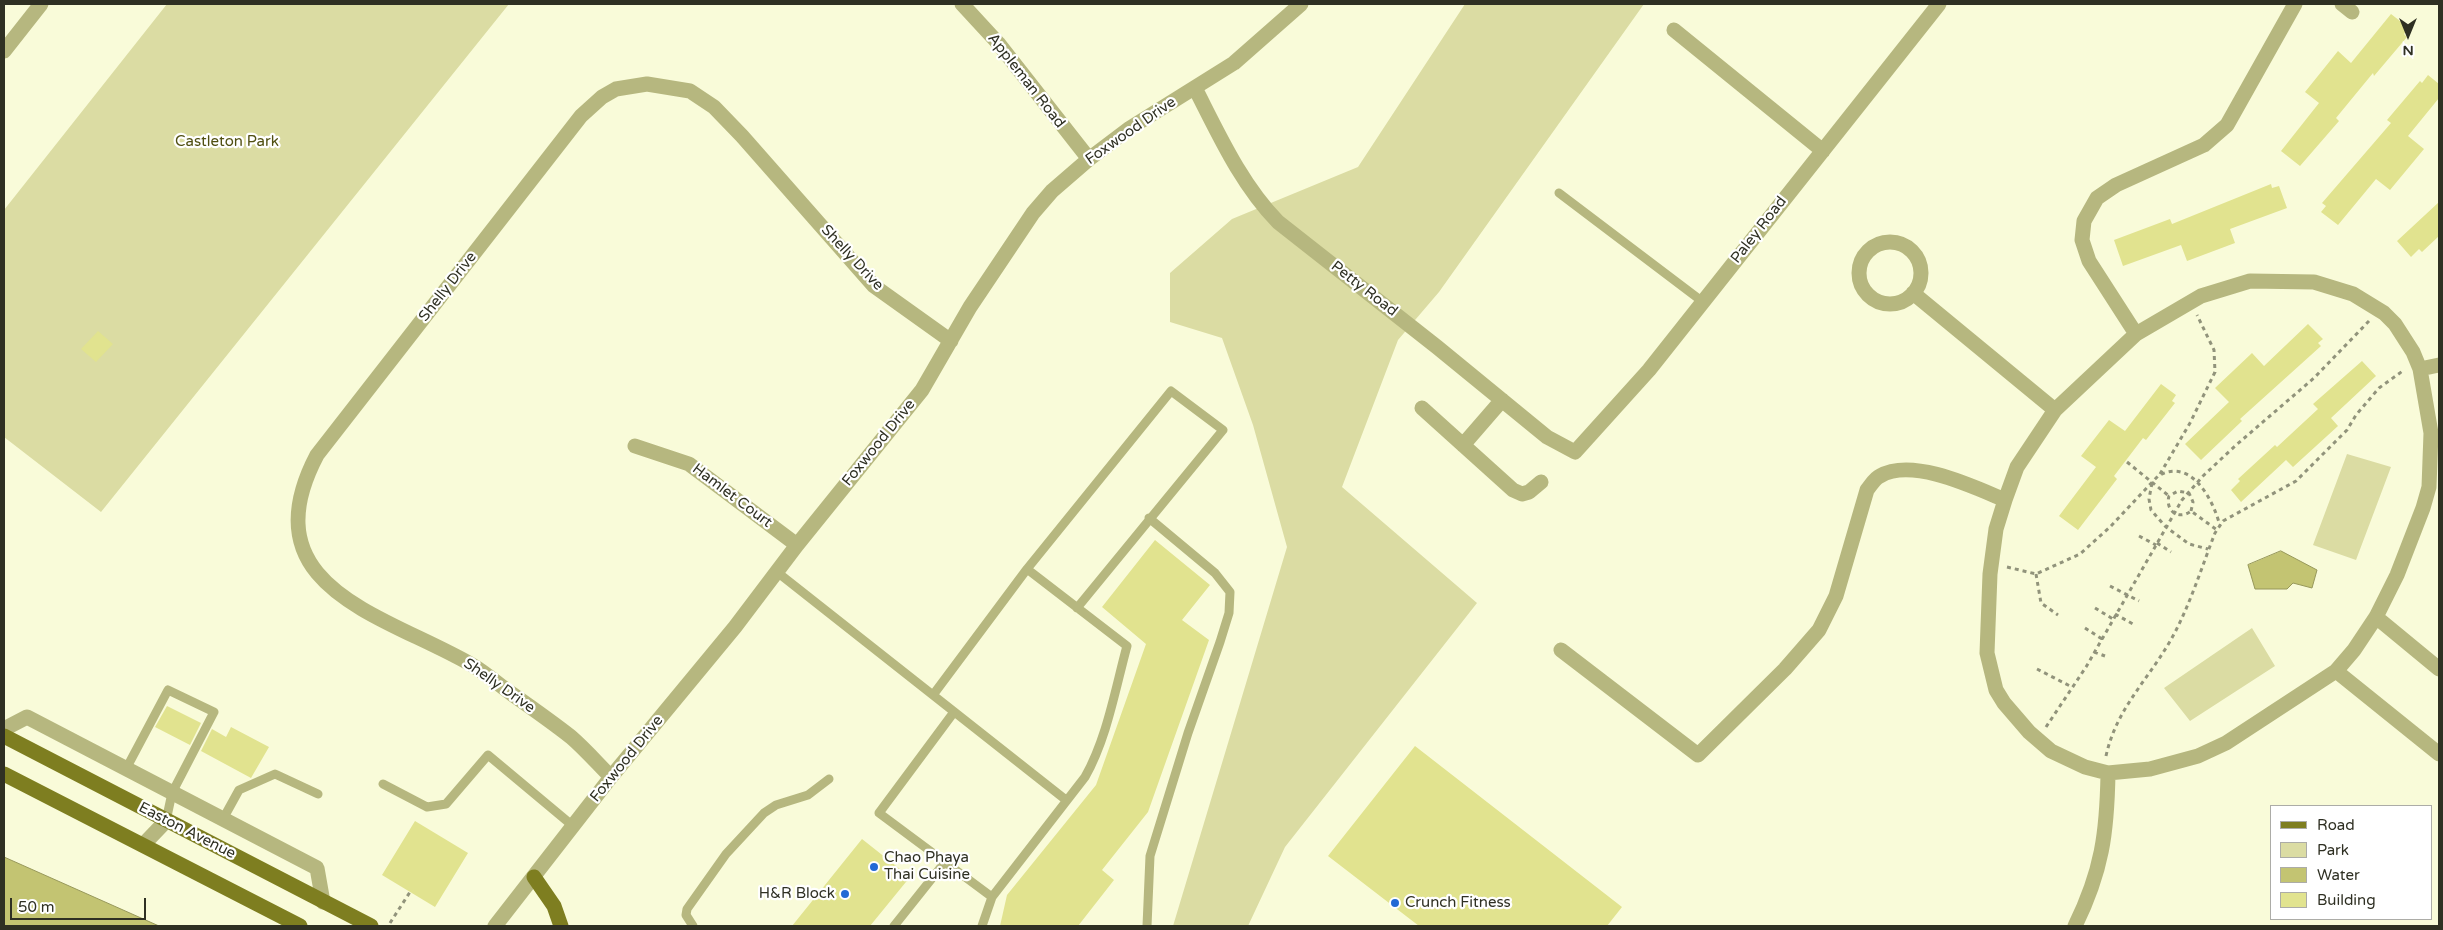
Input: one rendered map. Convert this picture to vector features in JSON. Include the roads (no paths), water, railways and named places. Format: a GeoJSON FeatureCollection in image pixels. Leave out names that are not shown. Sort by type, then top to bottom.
{"type":"FeatureCollection","features":[{"type":"Feature","properties":{"kind":"main road","name":"Easton Avenue"},"geometry":{"type":"LineString","coordinates":[[4,736],[166,822],[371,926]]}},
{"type":"Feature","properties":{"kind":"main road"},"geometry":{"type":"LineString","coordinates":[[4,774],[300,926]]}},
{"type":"Feature","properties":{"kind":"main road"},"geometry":{"type":"LineString","coordinates":[[534,877],[554,906],[561,926]]}},
{"type":"Feature","properties":{"kind":"street"},"geometry":{"type":"LineString","coordinates":[[4,51],[42,4]]}},
{"type":"Feature","properties":{"kind":"street","name":"Appleman Road"},"geometry":{"type":"LineString","coordinates":[[962,4],[998,43],[1088,159]]}},
{"type":"Feature","properties":{"kind":"street","name":"Foxwood Drive"},"geometry":{"type":"LineString","coordinates":[[495,926],[611,777],[735,627],[797,545],[922,390],[970,307],[1033,213],[1052,191],[1088,159],[1130,128],[1234,63],[1301,4]]}},
{"type":"Feature","properties":{"kind":"street","name":"Paley Road"},"geometry":{"type":"LineString","coordinates":[[1575,452],[1649,370],[1939,4]]}},
{"type":"Feature","properties":{"kind":"street"},"geometry":{"type":"LineString","coordinates":[[2136,334],[2089,261],[2082,240],[2084,221],[2097,198],[2116,184],[2204,146],[2227,125],[2295,4]]}},
{"type":"Feature","properties":{"kind":"street"},"geometry":{"type":"LineString","coordinates":[[1674,30],[1822,151]]}},
{"type":"Feature","properties":{"kind":"street","name":"Shelly Drive"},"geometry":{"type":"LineString","coordinates":[[611,777],[571,737],[473,666],[362,610],[328,587],[316,574],[300,544],[298,513],[304,479],[317,455],[575,124],[602,97],[616,89],[646,84],[690,91],[714,107],[742,136],[874,286],[951,341]]}},
{"type":"Feature","properties":{"kind":"street","name":"Petty Road"},"geometry":{"type":"LineString","coordinates":[[1196,88],[1233,161],[1266,210],[1278,222],[1546,437],[1575,452]]}},
{"type":"Feature","properties":{"kind":"street"},"geometry":{"type":"LineString","coordinates":[[1887,242],[1900,244],[1910,249],[1918,259],[1921,271],[1920,283],[1914,294],[1904,301],[1892,304],[1880,303],[1869,297],[1862,287],[1858,275],[1860,263],[1866,253],[1876,245],[1887,242]]}},
{"type":"Feature","properties":{"kind":"street"},"geometry":{"type":"LineString","coordinates":[[2250,281],[2314,282],[2352,294],[2377,309],[2396,324],[2418,365],[2431,433],[2432,456],[2429,487],[2397,576],[2376,617],[2354,650],[2336,671],[2244,733],[2198,756],[2150,769],[2106,772],[2085,767],[2051,751],[2010,710],[1996,690],[1987,653],[1991,564],[1996,530],[2005,500],[2017,466],[2055,410],[2136,334],[2201,296],[2250,281]]}},
{"type":"Feature","properties":{"kind":"street"},"geometry":{"type":"LineString","coordinates":[[1914,294],[2055,410]]}},
{"type":"Feature","properties":{"kind":"street"},"geometry":{"type":"LineString","coordinates":[[2418,365],[2439,365]]}},
{"type":"Feature","properties":{"kind":"street"},"geometry":{"type":"LineString","coordinates":[[1463,445],[1502,400]]}},
{"type":"Feature","properties":{"kind":"street"},"geometry":{"type":"LineString","coordinates":[[1422,408],[1513,490],[1522,494],[1529,492],[1541,482]]}},
{"type":"Feature","properties":{"kind":"street","name":"Hamlet Court"},"geometry":{"type":"LineString","coordinates":[[635,446],[689,464],[797,545]]}},
{"type":"Feature","properties":{"kind":"street"},"geometry":{"type":"LineString","coordinates":[[1561,650],[1698,755],[1785,669],[1819,630],[1836,596],[1867,490],[1879,476],[1894,470],[1938,473],[2005,500]]}},
{"type":"Feature","properties":{"kind":"street"},"geometry":{"type":"LineString","coordinates":[[2376,617],[2439,669]]}},
{"type":"Feature","properties":{"kind":"street"},"geometry":{"type":"LineString","coordinates":[[2336,671],[2439,754]]}},
{"type":"Feature","properties":{"kind":"street"},"geometry":{"type":"LineString","coordinates":[[4,729],[27,717],[317,868],[323,902]]}},
{"type":"Feature","properties":{"kind":"street"},"geometry":{"type":"LineString","coordinates":[[2075,926],[2091,894],[2103,851],[2108,819],[2106,772]]}},
{"type":"Feature","properties":{"kind":"street"},"geometry":{"type":"LineString","coordinates":[[143,845],[166,822]]}},
{"type":"Feature","properties":{"kind":"lane"},"geometry":{"type":"LineString","coordinates":[[1559,193],[1703,302]]}},
{"type":"Feature","properties":{"kind":"lane"},"geometry":{"type":"LineString","coordinates":[[933,695],[1027,569],[1172,391],[1223,430],[1149,518],[1078,608]]}},
{"type":"Feature","properties":{"kind":"lane"},"geometry":{"type":"LineString","coordinates":[[1147,926],[1150,856],[1188,733],[1220,642],[1228,613],[1230,592],[1215,573],[1149,518]]}},
{"type":"Feature","properties":{"kind":"lane"},"geometry":{"type":"LineString","coordinates":[[982,926],[992,897],[1085,777],[1092,765],[1100,745],[1127,646],[1027,569]]}},
{"type":"Feature","properties":{"kind":"lane"},"geometry":{"type":"LineString","coordinates":[[777,572],[1066,800]]}},
{"type":"Feature","properties":{"kind":"lane"},"geometry":{"type":"LineString","coordinates":[[126,769],[168,690],[214,712],[172,793],[166,822]]}},
{"type":"Feature","properties":{"kind":"lane"},"geometry":{"type":"LineString","coordinates":[[954,712],[879,813],[992,897]]}},
{"type":"Feature","properties":{"kind":"lane"},"geometry":{"type":"LineString","coordinates":[[383,784],[427,807],[446,804],[488,756],[573,826]]}},
{"type":"Feature","properties":{"kind":"lane"},"geometry":{"type":"LineString","coordinates":[[223,819],[239,790],[275,774],[318,794]]}},
{"type":"Feature","properties":{"kind":"lane"},"geometry":{"type":"LineString","coordinates":[[692,926],[686,915],[687,909],[739,839],[764,813],[776,805],[808,795],[829,779]]}},
{"type":"Feature","properties":{"kind":"lane"},"geometry":{"type":"LineString","coordinates":[[894,926],[945,862]]}},
{"type":"Feature","properties":{"kind":"water"},"geometry":{"type":"Polygon","coordinates":[[[2281,551],[2317,570],[2312,588],[2293,583],[2287,589],[2255,589],[2248,565],[2281,551]]]}},
{"type":"Feature","properties":{"kind":"water"},"geometry":{"type":"Polygon","coordinates":[[[4,857],[159,926],[4,926],[4,857]]]}},
{"type":"Feature","properties":{"kind":"place","name":"Chao Phaya Thai Cuisine"},"geometry":{"type":"Point","coordinates":[874,867]}},
{"type":"Feature","properties":{"kind":"place","name":"H&R Block"},"geometry":{"type":"Point","coordinates":[845,894]}},
{"type":"Feature","properties":{"kind":"place","name":"Crunch Fitness"},"geometry":{"type":"Point","coordinates":[1395,903]}},
{"type":"Feature","properties":{"kind":"park label","name":"Castleton Park"},"geometry":{"type":"Point","coordinates":[227,142]}}]}
